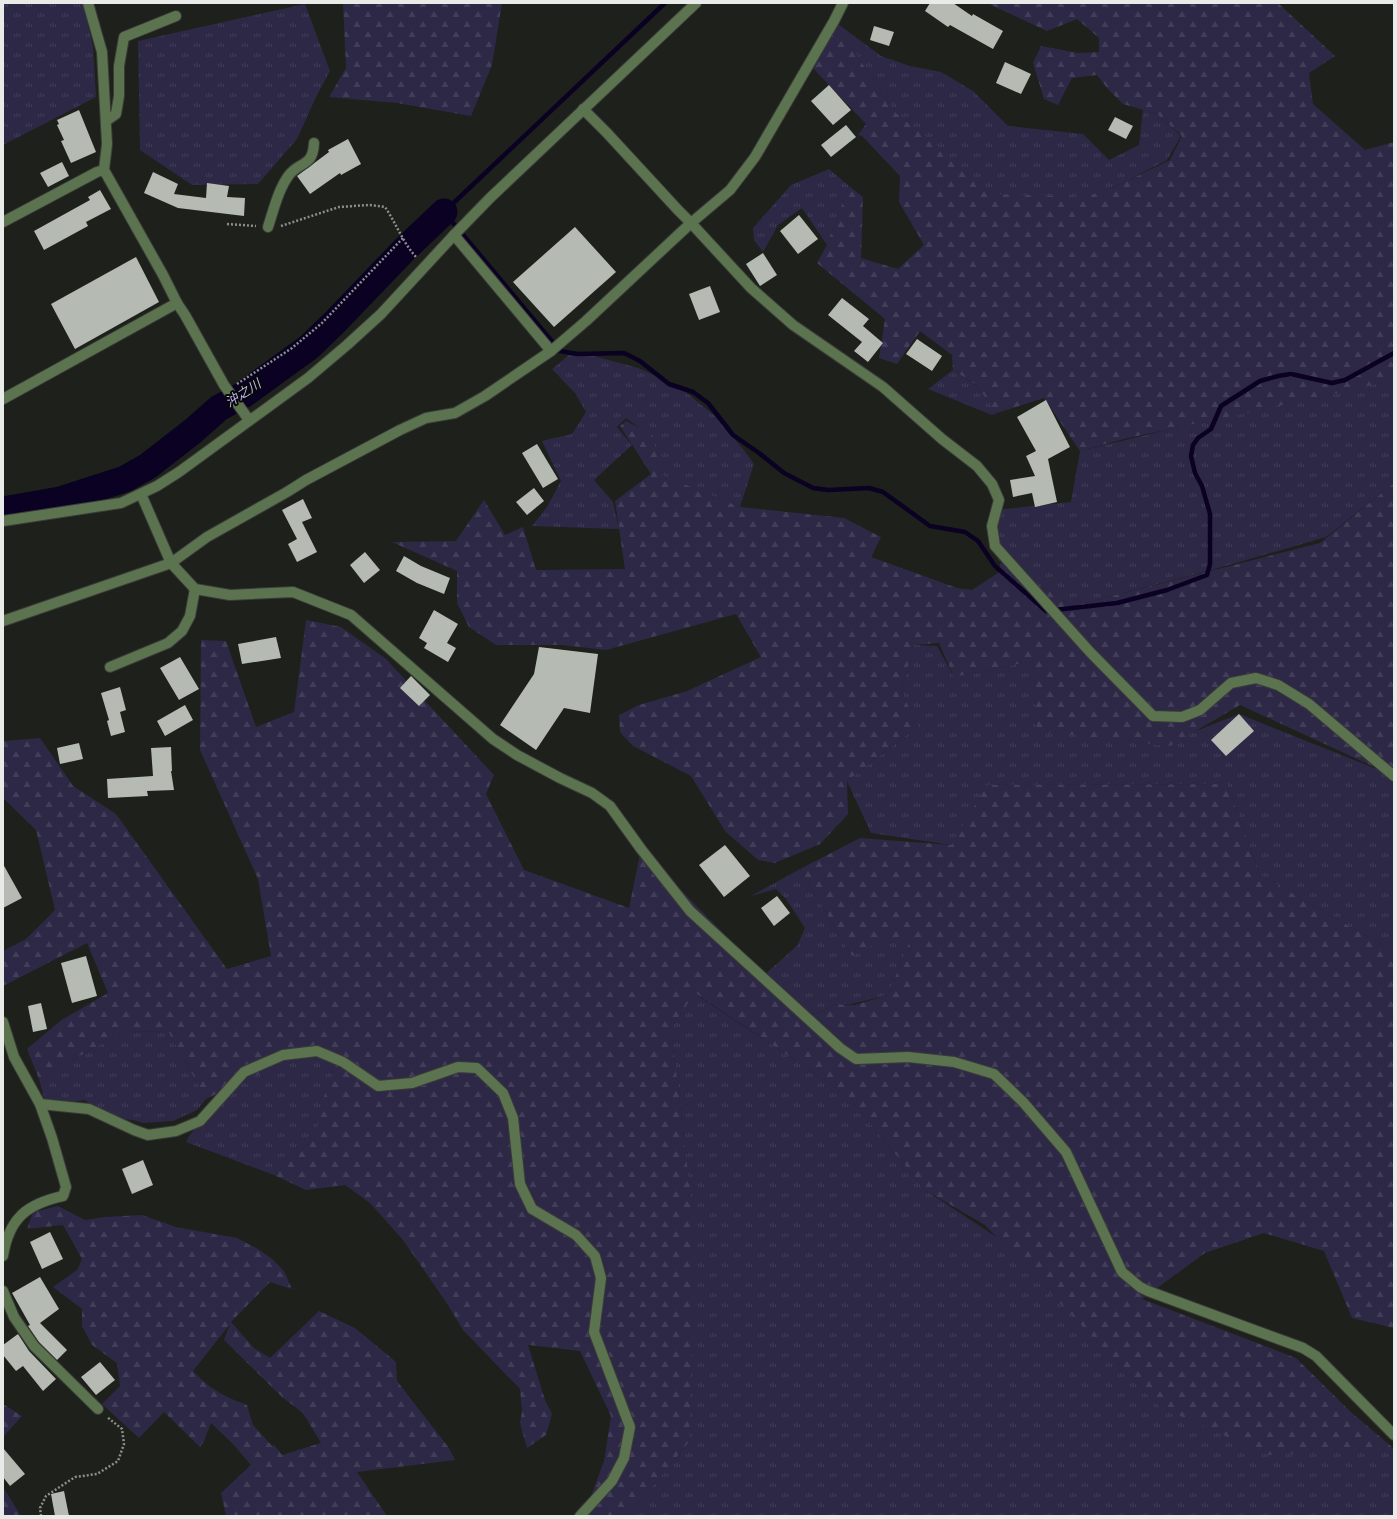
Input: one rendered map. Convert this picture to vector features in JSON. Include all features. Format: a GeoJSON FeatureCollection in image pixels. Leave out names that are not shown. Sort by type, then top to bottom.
{"type":"FeatureCollection","features":[{"type":"Feature","properties":{"kind":"street"},"geometry":{"type":"LineString","coordinates":[[88,3],[102,52],[107,144],[104,170],[177,303],[228,390],[249,420]]}},
{"type":"Feature","properties":{"kind":"street"},"geometry":{"type":"LineString","coordinates":[[3,521],[121,503],[141,494],[179,472],[308,378],[381,314],[490,198],[696,3]]}},
{"type":"Feature","properties":{"kind":"street"},"geometry":{"type":"LineString","coordinates":[[3,622],[171,563],[207,537],[306,480],[393,433],[426,418],[455,413],[485,396],[551,351],[586,321],[691,223],[730,190],[755,157],[843,3]]}},
{"type":"Feature","properties":{"kind":"street"},"geometry":{"type":"LineString","coordinates":[[106,121],[116,114],[120,96],[119,66],[124,37],[176,16]]}},
{"type":"Feature","properties":{"kind":"street"},"geometry":{"type":"LineString","coordinates":[[583,109],[691,223],[750,288],[793,325],[883,387],[942,439],[977,466],[992,484],[999,500],[992,526],[995,546],[1090,652],[1153,716],[1182,717],[1200,710],[1231,683],[1256,678],[1278,685],[1310,704],[1394,776]]}},
{"type":"Feature","properties":{"kind":"street"},"geometry":{"type":"LineString","coordinates":[[268,227],[279,192],[290,174],[308,161],[314,153],[314,143]]}},
{"type":"Feature","properties":{"kind":"street"},"geometry":{"type":"LineString","coordinates":[[3,222],[97,172],[104,170]]}},
{"type":"Feature","properties":{"kind":"street"},"geometry":{"type":"LineString","coordinates":[[454,235],[551,351]]}},
{"type":"Feature","properties":{"kind":"street"},"geometry":{"type":"LineString","coordinates":[[3,398],[177,303]]}},
{"type":"Feature","properties":{"kind":"street"},"geometry":{"type":"LineString","coordinates":[[141,494],[171,563],[195,589],[230,596],[293,592],[351,615],[493,739],[517,755],[592,793],[610,806],[641,849],[690,911],[835,1044],[856,1059],[908,1057],[954,1062],[994,1074],[1023,1102],[1066,1152],[1122,1272],[1140,1287],[1153,1294],[1303,1348],[1316,1356],[1394,1435]]}},
{"type":"Feature","properties":{"kind":"street"},"geometry":{"type":"LineString","coordinates":[[110,666],[168,643],[182,631],[190,616],[195,589]]}},
{"type":"Feature","properties":{"kind":"street"},"geometry":{"type":"LineString","coordinates":[[3,1022],[14,1057],[40,1104],[52,1138],[66,1187],[63,1196],[46,1200],[21,1214],[11,1229],[3,1256]]}},
{"type":"Feature","properties":{"kind":"street"},"geometry":{"type":"LineString","coordinates":[[40,1104],[90,1109],[148,1135],[176,1131],[200,1121],[244,1072],[283,1055],[317,1051],[343,1062],[378,1086],[412,1083],[458,1067],[477,1068],[503,1093],[514,1118],[520,1184],[532,1208],[576,1235],[595,1256],[601,1278],[594,1332],[630,1427],[624,1458],[612,1481],[580,1516]]}},
{"type":"Feature","properties":{"kind":"street"},"geometry":{"type":"LineString","coordinates":[[3,1291],[14,1317],[34,1346],[98,1408]]}},
{"type":"Feature","properties":{"kind":"path"},"geometry":{"type":"LineString","coordinates":[[228,224],[268,227],[286,225],[339,207],[369,205],[385,207],[394,219],[411,252],[425,266]]}},
{"type":"Feature","properties":{"kind":"path"},"geometry":{"type":"LineString","coordinates":[[228,390],[292,348],[322,323],[342,304],[403,238]]}},
{"type":"Feature","properties":{"kind":"path"},"geometry":{"type":"LineString","coordinates":[[41,1516],[40,1508],[46,1496],[75,1477],[96,1474],[118,1462],[124,1444],[122,1429],[98,1408]]}},
{"type":"Feature","properties":{"kind":"green space"},"geometry":{"type":"Polygon","coordinates":[[[3,3],[85,3],[85,12],[93,47],[96,97],[3,145],[3,3]]]}},
{"type":"Feature","properties":{"kind":"green space"},"geometry":{"type":"Polygon","coordinates":[[[343,3],[502,3],[492,65],[471,116],[397,103],[329,97],[346,68],[343,3]]]}},
{"type":"Feature","properties":{"kind":"green space"},"geometry":{"type":"Polygon","coordinates":[[[987,3],[1278,3],[1335,56],[1309,73],[1313,104],[1365,150],[1394,142],[1394,380],[1128,438],[1080,451],[1044,398],[997,413],[976,385],[953,370],[952,355],[920,331],[897,364],[879,358],[885,319],[817,263],[827,245],[849,186],[863,197],[861,258],[898,269],[924,245],[899,202],[900,176],[862,136],[858,135],[866,124],[809,64],[834,21],[895,112],[992,194],[1085,197],[1121,184],[1170,160],[1182,136],[1157,114],[1123,104],[1107,88],[1097,75],[1072,78],[1058,105],[1044,99],[1033,63],[1041,46],[1078,53],[1099,52],[1099,38],[1077,19],[1047,31],[987,3]]]}},
{"type":"Feature","properties":{"kind":"green space"},"geometry":{"type":"Polygon","coordinates":[[[305,4],[330,71],[316,97],[297,139],[258,184],[192,185],[140,150],[138,41],[305,4]]]}},
{"type":"Feature","properties":{"kind":"green space"},"geometry":{"type":"Polygon","coordinates":[[[834,21],[881,56],[910,66],[941,72],[973,91],[1008,126],[1083,134],[1109,160],[1139,145],[1143,110],[1157,114],[1181,136],[1167,160],[1121,184],[1085,197],[990,197],[895,112],[834,21]]]}},
{"type":"Feature","properties":{"kind":"green space"},"geometry":{"type":"Polygon","coordinates":[[[829,169],[849,186],[827,245],[802,208],[778,225],[763,252],[754,240],[753,228],[791,185],[829,169]]]}},
{"type":"Feature","properties":{"kind":"green space"},"geometry":{"type":"Polygon","coordinates":[[[569,355],[594,356],[638,368],[677,385],[715,416],[754,464],[740,507],[658,474],[652,437],[626,418],[617,427],[632,445],[594,480],[613,502],[619,529],[532,526],[547,507],[561,481],[542,441],[572,434],[586,412],[575,393],[552,369],[569,355]]]}},
{"type":"Feature","properties":{"kind":"green space"},"geometry":{"type":"Polygon","coordinates":[[[953,370],[978,387],[997,413],[992,415],[928,389],[953,370]]]}},
{"type":"Feature","properties":{"kind":"green space"},"geometry":{"type":"Polygon","coordinates":[[[1394,379],[1394,483],[1326,537],[1208,571],[1073,606],[998,560],[996,510],[1071,502],[1080,451],[1394,379]]]}},
{"type":"Feature","properties":{"kind":"green space"},"geometry":{"type":"Polygon","coordinates":[[[626,421],[652,434],[662,475],[740,507],[844,518],[881,537],[871,557],[957,588],[972,590],[998,573],[1001,562],[1073,606],[1320,543],[1394,483],[1394,776],[1240,705],[1170,746],[1037,731],[1033,661],[954,677],[939,643],[914,645],[901,691],[918,726],[847,781],[848,814],[820,844],[775,863],[758,860],[725,831],[691,776],[633,746],[620,732],[619,715],[639,705],[687,691],[761,657],[736,614],[606,650],[562,645],[496,645],[469,627],[457,603],[457,571],[392,542],[456,541],[484,500],[505,535],[523,527],[536,570],[625,569],[615,501],[651,474],[620,426],[626,421]]]}},
{"type":"Feature","properties":{"kind":"green space"},"geometry":{"type":"Polygon","coordinates":[[[306,620],[341,627],[386,659],[494,775],[486,794],[524,870],[629,908],[641,849],[803,1015],[816,1014],[836,1004],[855,1005],[888,995],[911,938],[881,941],[852,956],[800,869],[860,838],[951,845],[987,785],[1227,784],[1260,875],[1391,950],[1394,948],[1394,1328],[1352,1318],[1324,1251],[1264,1233],[1205,1253],[1142,1299],[1296,1358],[1352,1413],[1392,1447],[1268,1455],[1160,1407],[985,1225],[925,1190],[847,1095],[695,993],[671,1028],[695,1232],[689,1442],[627,1516],[572,1516],[586,1510],[604,1461],[611,1416],[580,1351],[528,1345],[545,1400],[552,1414],[546,1435],[527,1448],[520,1423],[522,1411],[520,1389],[463,1330],[446,1302],[403,1240],[370,1203],[345,1185],[306,1190],[274,1175],[315,1137],[325,1093],[338,1060],[302,1053],[206,1099],[168,1031],[122,1032],[39,1079],[27,1049],[60,1021],[108,993],[87,943],[3,986],[3,951],[26,939],[55,910],[36,830],[3,798],[3,741],[40,738],[73,786],[116,814],[227,969],[271,956],[258,879],[200,750],[201,640],[226,641],[256,727],[294,712],[306,620]]]}},
{"type":"Feature","properties":{"kind":"green space"},"geometry":{"type":"Polygon","coordinates":[[[914,645],[937,646],[954,677],[1033,661],[1037,730],[1161,745],[1239,714],[1394,776],[1394,948],[1391,950],[1260,875],[1227,784],[988,785],[952,845],[871,833],[847,781],[918,726],[901,691],[914,645]]]}},
{"type":"Feature","properties":{"kind":"green space"},"geometry":{"type":"Polygon","coordinates":[[[800,869],[852,956],[879,938],[912,937],[888,995],[851,1004],[836,1004],[816,1014],[800,1013],[764,975],[797,946],[805,928],[786,899],[776,889],[751,896],[800,869]]]}},
{"type":"Feature","properties":{"kind":"green space"},"geometry":{"type":"Polygon","coordinates":[[[694,993],[847,1095],[925,1190],[998,1238],[1160,1407],[1394,1448],[1394,1516],[627,1516],[689,1442],[684,1139],[671,1028],[694,993]]]}},
{"type":"Feature","properties":{"kind":"green space"},"geometry":{"type":"Polygon","coordinates":[[[168,1031],[206,1099],[197,1110],[173,1121],[143,1123],[133,1120],[106,1117],[85,1100],[46,1105],[39,1079],[122,1032],[168,1031]]]}},
{"type":"Feature","properties":{"kind":"green space"},"geometry":{"type":"Polygon","coordinates":[[[302,1053],[338,1060],[315,1137],[274,1175],[186,1142],[189,1136],[244,1072],[302,1053]]]}},
{"type":"Feature","properties":{"kind":"green space"},"geometry":{"type":"Polygon","coordinates":[[[58,1206],[85,1220],[105,1217],[142,1215],[176,1227],[237,1238],[258,1249],[272,1259],[284,1271],[292,1289],[270,1282],[231,1322],[254,1348],[270,1358],[319,1311],[355,1328],[396,1362],[397,1381],[449,1448],[455,1460],[357,1472],[387,1516],[226,1516],[221,1493],[251,1465],[232,1443],[211,1423],[200,1447],[164,1412],[139,1438],[102,1404],[120,1386],[117,1363],[92,1345],[82,1326],[82,1309],[53,1287],[77,1270],[82,1259],[63,1225],[27,1229],[33,1212],[58,1206]],[[230,1324],[193,1371],[218,1392],[247,1405],[253,1425],[282,1455],[321,1443],[303,1413],[282,1397],[224,1340],[230,1324]]]}},
{"type":"Feature","properties":{"kind":"green space"},"geometry":{"type":"Polygon","coordinates":[[[3,1404],[22,1416],[3,1437],[3,1404]]]}},
{"type":"Feature","properties":{"kind":"green space"},"geometry":{"type":"Polygon","coordinates":[[[3,1487],[21,1516],[3,1516],[3,1487]]]}},
{"type":"Feature","properties":{"kind":"building"},"geometry":{"type":"Polygon","coordinates":[[[930,3],[953,3],[972,16],[973,14],[1003,31],[993,49],[950,25],[948,27],[925,11],[930,3]]]}},
{"type":"Feature","properties":{"kind":"building"},"geometry":{"type":"Polygon","coordinates":[[[874,26],[894,32],[889,46],[870,40],[874,26]]]}},
{"type":"Feature","properties":{"kind":"building"},"geometry":{"type":"Polygon","coordinates":[[[1005,62],[1031,74],[1021,94],[996,83],[1005,62]]]}},
{"type":"Feature","properties":{"kind":"building"},"geometry":{"type":"Polygon","coordinates":[[[829,85],[851,110],[833,125],[811,101],[829,85]]]}},
{"type":"Feature","properties":{"kind":"building"},"geometry":{"type":"Polygon","coordinates":[[[79,110],[96,152],[71,163],[61,141],[64,140],[57,125],[59,124],[57,120],[79,110]]]}},
{"type":"Feature","properties":{"kind":"building"},"geometry":{"type":"Polygon","coordinates":[[[1115,117],[1133,126],[1126,139],[1108,130],[1115,117]]]}},
{"type":"Feature","properties":{"kind":"building"},"geometry":{"type":"Polygon","coordinates":[[[846,125],[856,137],[831,157],[821,145],[846,125]]]}},
{"type":"Feature","properties":{"kind":"building"},"geometry":{"type":"Polygon","coordinates":[[[348,139],[361,164],[341,175],[340,173],[310,194],[297,176],[329,152],[328,150],[348,139]]]}},
{"type":"Feature","properties":{"kind":"building"},"geometry":{"type":"Polygon","coordinates":[[[62,162],[69,176],[48,187],[40,173],[62,162]]]}},
{"type":"Feature","properties":{"kind":"building"},"geometry":{"type":"Polygon","coordinates":[[[153,172],[178,184],[174,194],[206,198],[207,183],[229,186],[227,197],[245,198],[244,216],[178,208],[144,193],[153,172]]]}},
{"type":"Feature","properties":{"kind":"building"},"geometry":{"type":"Polygon","coordinates":[[[100,190],[111,209],[86,222],[88,226],[44,250],[34,231],[90,200],[88,197],[100,190]]]}},
{"type":"Feature","properties":{"kind":"building"},"geometry":{"type":"Polygon","coordinates":[[[799,215],[818,239],[798,254],[780,231],[799,215]]]}},
{"type":"Feature","properties":{"kind":"building"},"geometry":{"type":"Polygon","coordinates":[[[575,227],[616,272],[554,327],[513,282],[575,227]]]}},
{"type":"Feature","properties":{"kind":"building"},"geometry":{"type":"Polygon","coordinates":[[[763,253],[777,275],[760,286],[746,264],[763,253]]]}},
{"type":"Feature","properties":{"kind":"building"},"geometry":{"type":"Polygon","coordinates":[[[136,257],[159,302],[75,349],[51,304],[136,257]]]}},
{"type":"Feature","properties":{"kind":"building"},"geometry":{"type":"Polygon","coordinates":[[[710,286],[720,312],[699,320],[689,294],[710,286]]]}},
{"type":"Feature","properties":{"kind":"building"},"geometry":{"type":"Polygon","coordinates":[[[842,298],[869,319],[863,326],[883,343],[868,362],[854,351],[862,342],[828,315],[842,298]]]}},
{"type":"Feature","properties":{"kind":"building"},"geometry":{"type":"Polygon","coordinates":[[[917,339],[942,356],[932,371],[906,354],[917,339]]]}},
{"type":"Feature","properties":{"kind":"building"},"geometry":{"type":"Polygon","coordinates":[[[1046,400],[1070,447],[1048,459],[1057,502],[1035,507],[1032,493],[1013,497],[1010,480],[1035,476],[1026,456],[1036,451],[1017,417],[1046,400]]]}},
{"type":"Feature","properties":{"kind":"building"},"geometry":{"type":"Polygon","coordinates":[[[537,444],[558,479],[543,488],[522,453],[537,444]]]}},
{"type":"Feature","properties":{"kind":"building"},"geometry":{"type":"Polygon","coordinates":[[[534,488],[544,501],[527,515],[516,502],[534,488]]]}},
{"type":"Feature","properties":{"kind":"building"},"geometry":{"type":"Polygon","coordinates":[[[303,499],[312,518],[302,522],[317,552],[297,562],[288,544],[297,539],[282,510],[303,499]]]}},
{"type":"Feature","properties":{"kind":"building"},"geometry":{"type":"Polygon","coordinates":[[[365,552],[380,570],[364,583],[350,565],[365,552]]]}},
{"type":"Feature","properties":{"kind":"building"},"geometry":{"type":"Polygon","coordinates":[[[404,556],[421,566],[450,578],[444,594],[417,583],[396,571],[404,556]]]}},
{"type":"Feature","properties":{"kind":"building"},"geometry":{"type":"Polygon","coordinates":[[[434,610],[458,624],[447,643],[456,648],[448,662],[424,648],[427,643],[419,638],[434,610]]]}},
{"type":"Feature","properties":{"kind":"building"},"geometry":{"type":"Polygon","coordinates":[[[276,637],[281,658],[242,664],[238,644],[276,637]]]}},
{"type":"Feature","properties":{"kind":"building"},"geometry":{"type":"Polygon","coordinates":[[[539,647],[598,654],[590,713],[564,708],[536,750],[500,725],[534,674],[539,647]]]}},
{"type":"Feature","properties":{"kind":"building"},"geometry":{"type":"Polygon","coordinates":[[[180,657],[199,689],[179,700],[160,668],[180,657]]]}},
{"type":"Feature","properties":{"kind":"building"},"geometry":{"type":"Polygon","coordinates":[[[411,676],[430,695],[419,706],[400,688],[411,676]]]}},
{"type":"Feature","properties":{"kind":"building"},"geometry":{"type":"Polygon","coordinates":[[[120,687],[126,710],[120,712],[125,732],[111,736],[107,721],[109,720],[101,693],[120,687]]]}},
{"type":"Feature","properties":{"kind":"building"},"geometry":{"type":"Polygon","coordinates":[[[185,705],[193,720],[165,736],[157,721],[185,705]]]}},
{"type":"Feature","properties":{"kind":"building"},"geometry":{"type":"Polygon","coordinates":[[[1239,714],[1254,731],[1226,756],[1211,740],[1239,714]]]}},
{"type":"Feature","properties":{"kind":"building"},"geometry":{"type":"Polygon","coordinates":[[[79,743],[83,759],[60,764],[57,748],[79,743]]]}},
{"type":"Feature","properties":{"kind":"building"},"geometry":{"type":"Polygon","coordinates":[[[171,747],[171,771],[174,790],[147,791],[148,796],[108,798],[107,779],[153,776],[151,748],[171,747]]]}},
{"type":"Feature","properties":{"kind":"building"},"geometry":{"type":"Polygon","coordinates":[[[725,845],[750,876],[724,897],[699,865],[725,845]]]}},
{"type":"Feature","properties":{"kind":"building"},"geometry":{"type":"Polygon","coordinates":[[[3,864],[22,898],[3,908],[3,864]]]}},
{"type":"Feature","properties":{"kind":"building"},"geometry":{"type":"Polygon","coordinates":[[[777,896],[790,913],[774,926],[761,908],[777,896]]]}},
{"type":"Feature","properties":{"kind":"building"},"geometry":{"type":"Polygon","coordinates":[[[86,956],[97,996],[72,1003],[61,963],[86,956]]]}},
{"type":"Feature","properties":{"kind":"building"},"geometry":{"type":"Polygon","coordinates":[[[41,1003],[47,1029],[33,1032],[28,1006],[41,1003]]]}},
{"type":"Feature","properties":{"kind":"building"},"geometry":{"type":"Polygon","coordinates":[[[143,1160],[153,1185],[132,1194],[122,1169],[143,1160]]]}},
{"type":"Feature","properties":{"kind":"building"},"geometry":{"type":"Polygon","coordinates":[[[50,1232],[63,1259],[42,1269],[30,1242],[50,1232]]]}},
{"type":"Feature","properties":{"kind":"building"},"geometry":{"type":"Polygon","coordinates":[[[40,1277],[59,1309],[40,1323],[67,1350],[57,1360],[39,1342],[28,1326],[30,1325],[12,1293],[40,1277]]]}},
{"type":"Feature","properties":{"kind":"building"},"geometry":{"type":"Polygon","coordinates":[[[18,1334],[29,1351],[56,1379],[43,1391],[23,1366],[16,1371],[3,1355],[3,1345],[18,1334]]]}},
{"type":"Feature","properties":{"kind":"building"},"geometry":{"type":"Polygon","coordinates":[[[100,1362],[115,1380],[96,1395],[81,1377],[100,1362]]]}},
{"type":"Feature","properties":{"kind":"building"},"geometry":{"type":"Polygon","coordinates":[[[3,1448],[25,1474],[10,1486],[3,1477],[3,1448]]]}},
{"type":"Feature","properties":{"kind":"building"},"geometry":{"type":"Polygon","coordinates":[[[64,1491],[69,1516],[55,1516],[51,1494],[64,1491]]]}},
{"type":"Feature","properties":{"kind":"waterway"},"geometry":{"type":"LineString","coordinates":[[665,3],[444,212],[560,351],[577,354],[624,353],[640,361],[669,384],[693,392],[708,403],[733,435],[784,473],[813,488],[828,490],[869,488],[883,492],[930,526],[965,532],[978,541],[995,566],[1046,611],[1117,603],[1167,590],[1207,575],[1210,564],[1210,514],[1202,486],[1195,473],[1191,456],[1193,445],[1198,438],[1211,429],[1221,406],[1260,381],[1291,374],[1332,383],[1345,380],[1394,353]]}},
{"type":"Feature","properties":{"kind":"waterway","name":"沖之川"},"geometry":{"type":"LineString","coordinates":[[3,510],[60,500],[125,479],[148,466],[193,431],[219,408],[243,395],[309,347],[405,249],[444,212]]}}]}
